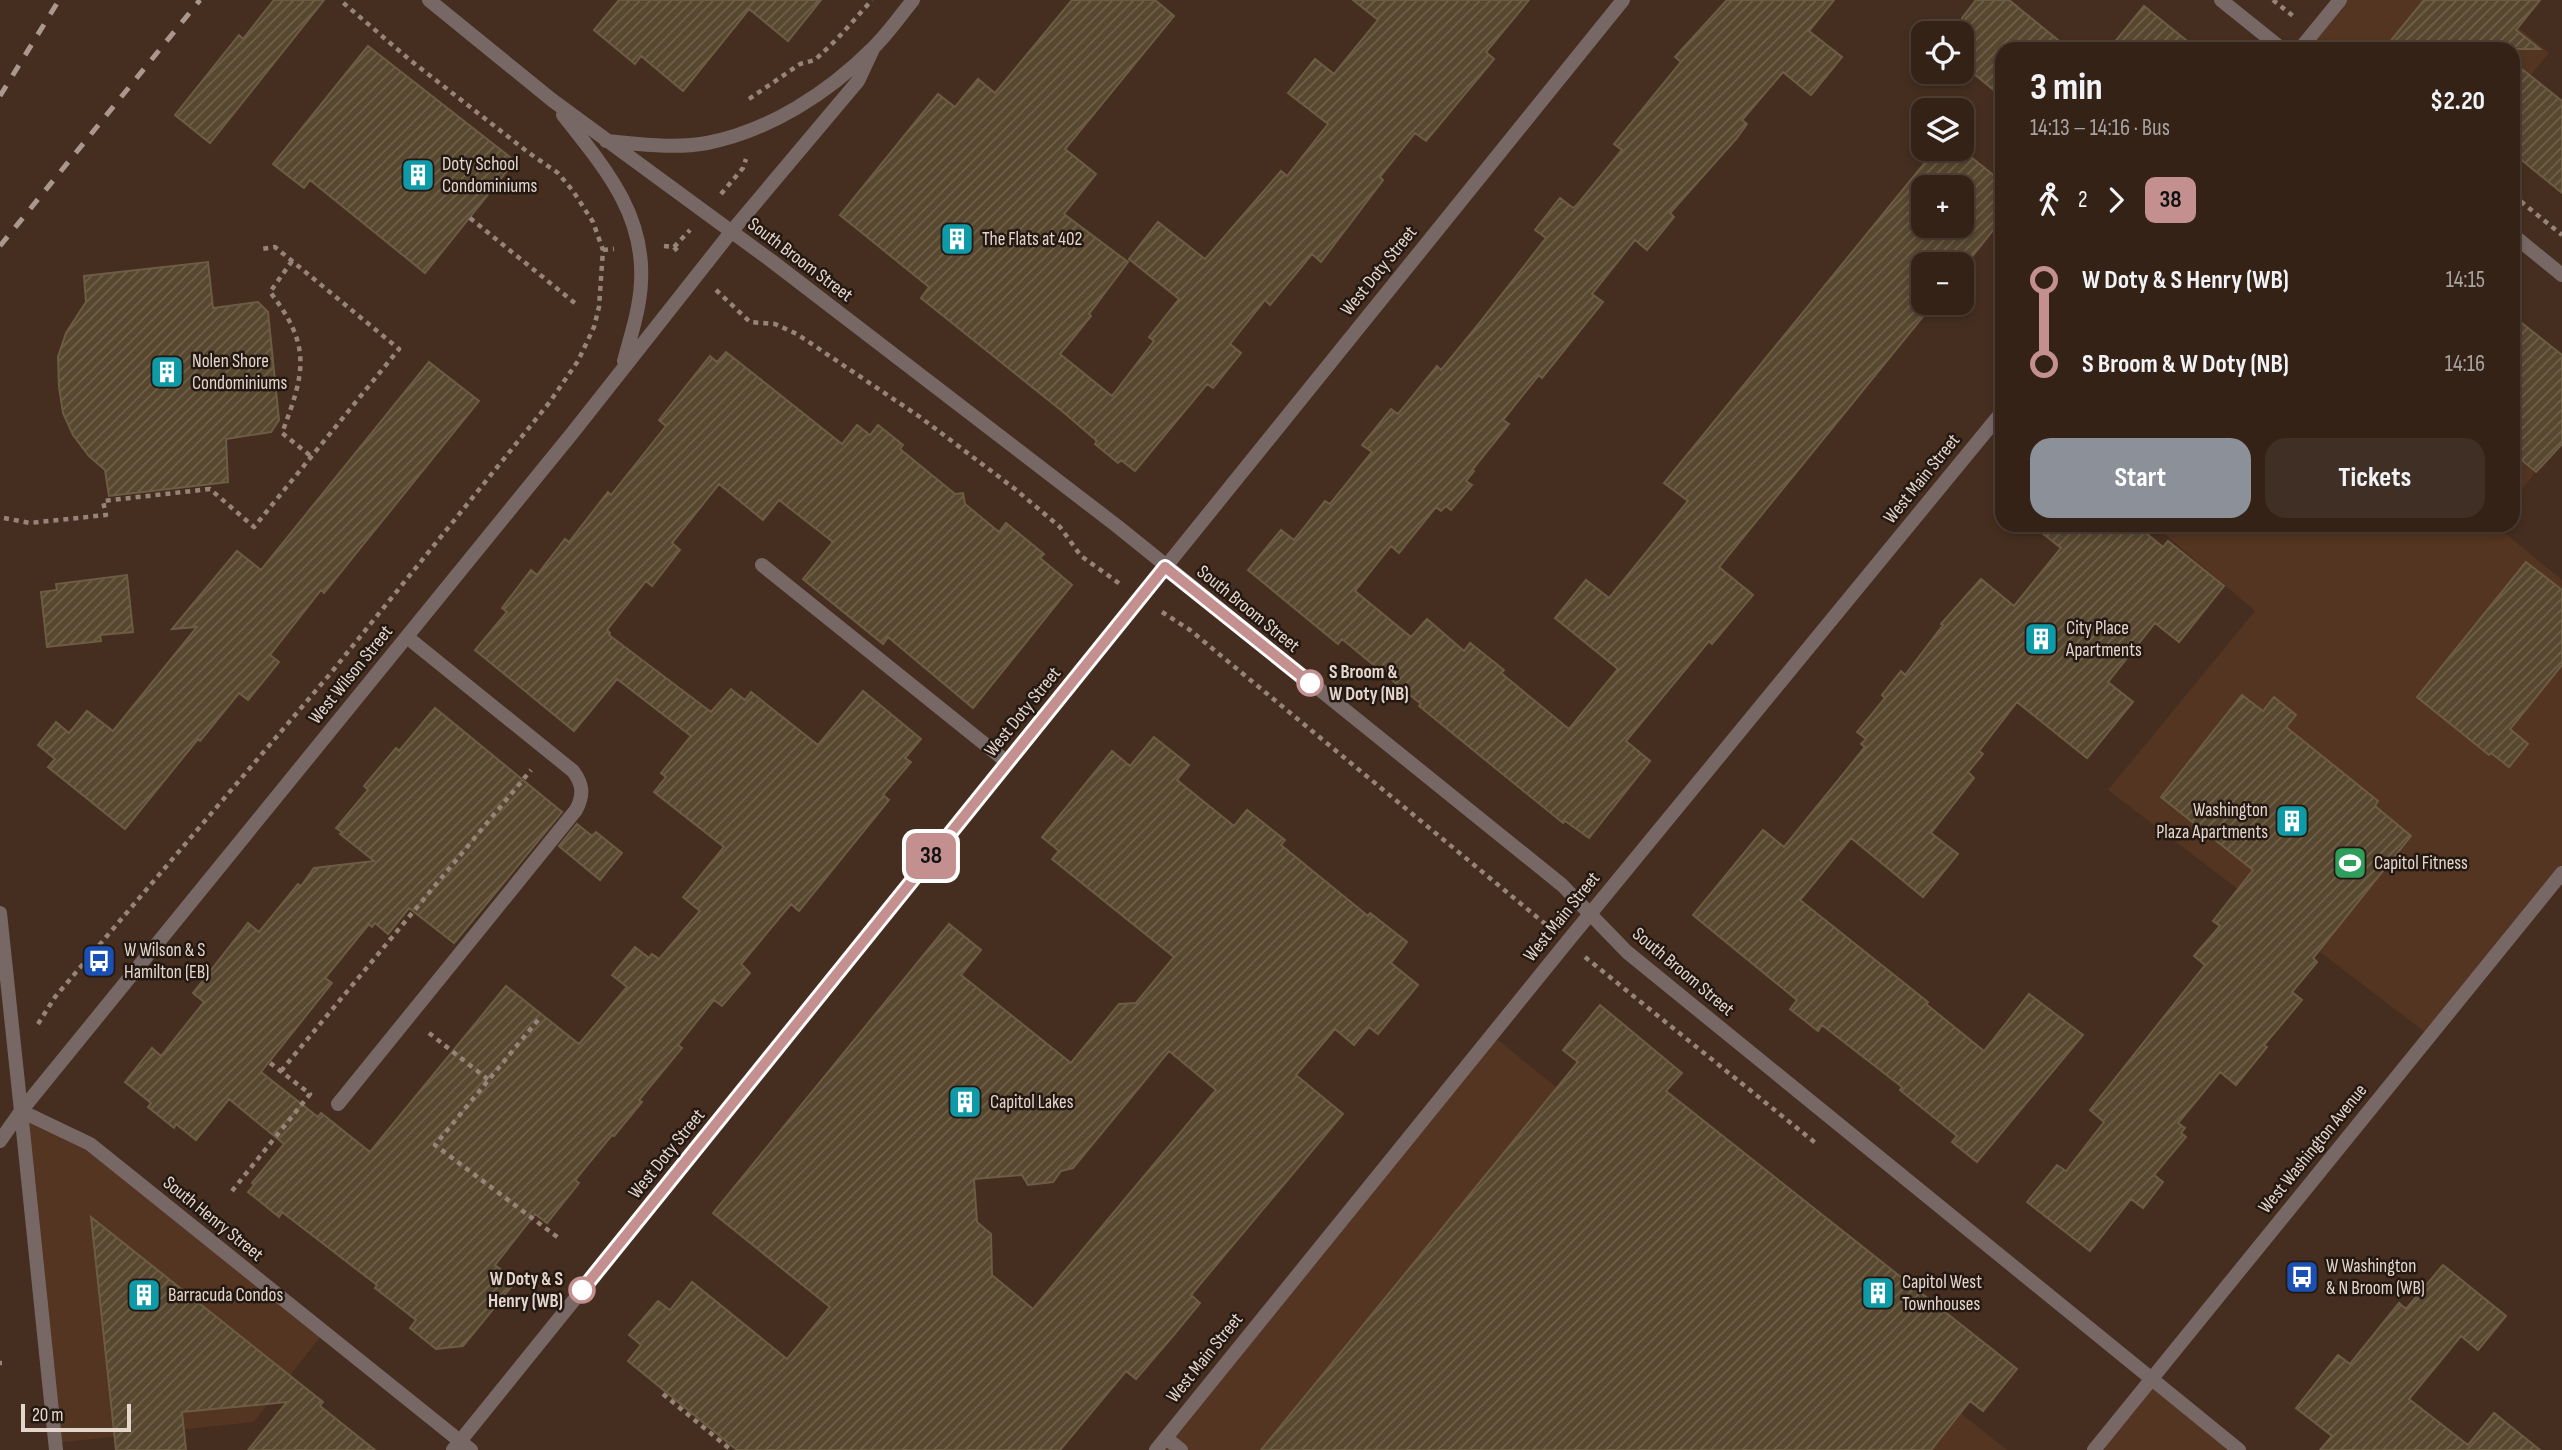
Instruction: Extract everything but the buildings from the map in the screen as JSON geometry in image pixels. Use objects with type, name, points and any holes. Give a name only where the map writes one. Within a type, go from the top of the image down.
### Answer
[{"type":"street","name":"South Broom Street","points":[[429,0],[552,100],[731,232],[1116,526],[1562,885],[1637,961],[2239,1450]]},
{"type":"street","points":[[605,140],[680,145],[708,143],[781,118],[840,77],[873,48],[913,0]]},
{"type":"street","name":"West Doty Street","points":[[461,1447],[1007,762],[1623,0]]},
{"type":"street","points":[[2221,0],[2273,42]]},
{"type":"street","points":[[2306,42],[2340,0]]},
{"type":"street","name":"West Wilson Street","points":[[0,1141],[21,1111],[574,431],[731,232],[858,81],[873,48]]},
{"type":"street","points":[[552,100],[608,173],[624,199],[637,235],[641,262],[640,290],[623,366]]},
{"type":"street","points":[[2520,241],[2562,275]]},
{"type":"street","name":"West Main Street","points":[[1156,1450],[1589,915],[1995,421]]},
{"type":"street","points":[[762,565],[1007,762]]},
{"type":"street","points":[[338,1104],[582,800],[583,790],[579,780],[407,636]]},
{"type":"street","name":"West Washington Avenue","points":[[2094,1450],[2562,873]]},
{"type":"street","points":[[0,913],[4,985],[21,1111],[56,1450]]},
{"type":"street","name":"South Henry Street","points":[[21,1111],[90,1144],[461,1447]]},
{"type":"street","points":[[1166,1438],[1181,1450]]},
{"type":"path","points":[[55,997],[330,674],[549,403],[578,361],[594,327],[603,282],[603,250],[593,222],[573,191],[558,173],[410,60],[340,0]]},
{"type":"path","points":[[747,101],[800,64],[815,60],[872,0]]},
{"type":"path","points":[[2520,201],[2562,235]]},
{"type":"path","points":[[470,218],[576,304]]},
{"type":"path","points":[[674,247],[689,230]]},
{"type":"path","points":[[661,245],[674,247],[684,260]]},
{"type":"path","points":[[4,518],[30,523],[106,515],[103,501],[210,489],[254,527],[399,349],[275,247],[261,249]]},
{"type":"path","points":[[292,261],[270,292],[288,314],[301,346],[302,370],[282,433],[312,457]]},
{"type":"path","points":[[722,297],[750,321],[775,324],[797,334],[920,417],[1060,527],[1081,556],[1109,577]]},
{"type":"path","points":[[1190,630],[1567,942]]},
{"type":"path","points":[[281,1071],[547,751]]},
{"type":"path","points":[[409,1018],[490,1081]]},
{"type":"path","points":[[538,1020],[435,1145],[560,1239]]},
{"type":"path","points":[[232,1191],[310,1094],[269,1062]]},
{"type":"path","points":[[663,1394],[731,1450]]},
{"type":"shaded area","points":[[2340,0],[2485,0],[2549,53],[2520,88],[2520,42],[2306,42]]},
{"type":"shaded area","points":[[2520,461],[2535,473],[2520,492]]},
{"type":"shaded area","points":[[2162,532],[2504,532],[2562,580],[2562,873],[2430,1036],[2108,790],[2255,611]]},
{"type":"shaded area","points":[[1492,1035],[1716,1217],[2007,1450],[1156,1450]]},
{"type":"shaded area","points":[[21,1111],[90,1144],[324,1332],[254,1422],[55,1443]]},
{"type":"shaded area","points":[[2152,1378],[2239,1450],[2094,1450]]},
{"type":"railway","points":[[0,96],[59,0]]},
{"type":"railway","points":[[0,246],[200,0]]},
{"type":"bus line","name":"38","points":[[582,1290],[1165,567],[1310,683]]},
{"type":"place","name":"Doty School Condominiums","points":[[418,175]]},
{"type":"place","name":"The Flats at 402","points":[[957,239]]},
{"type":"place","name":"Nolen Shore Condominiums","points":[[167,372]]},
{"type":"place","name":"City Place Apartments","points":[[2041,639]]},
{"type":"place","name":"S Broom & W Doty (NB)","points":[[1310,683]]},
{"type":"place","name":"Washington Plaza Apartments","points":[[2292,821]]},
{"type":"place","name":"Capitol Fitness","points":[[2350,863]]},
{"type":"place","name":"W Wilson & S Hamilton (EB)","points":[[99,961]]},
{"type":"place","name":"Capitol Lakes","points":[[965,1102]]},
{"type":"place","name":"W Washington & N Broom (WB)","points":[[2302,1277]]},
{"type":"place","name":"W Doty & S Henry (WB)","points":[[582,1290]]},
{"type":"place","name":"Capitol West Townhouses","points":[[1878,1293]]},
{"type":"place","name":"Barracuda Condos","points":[[144,1295]]}]
